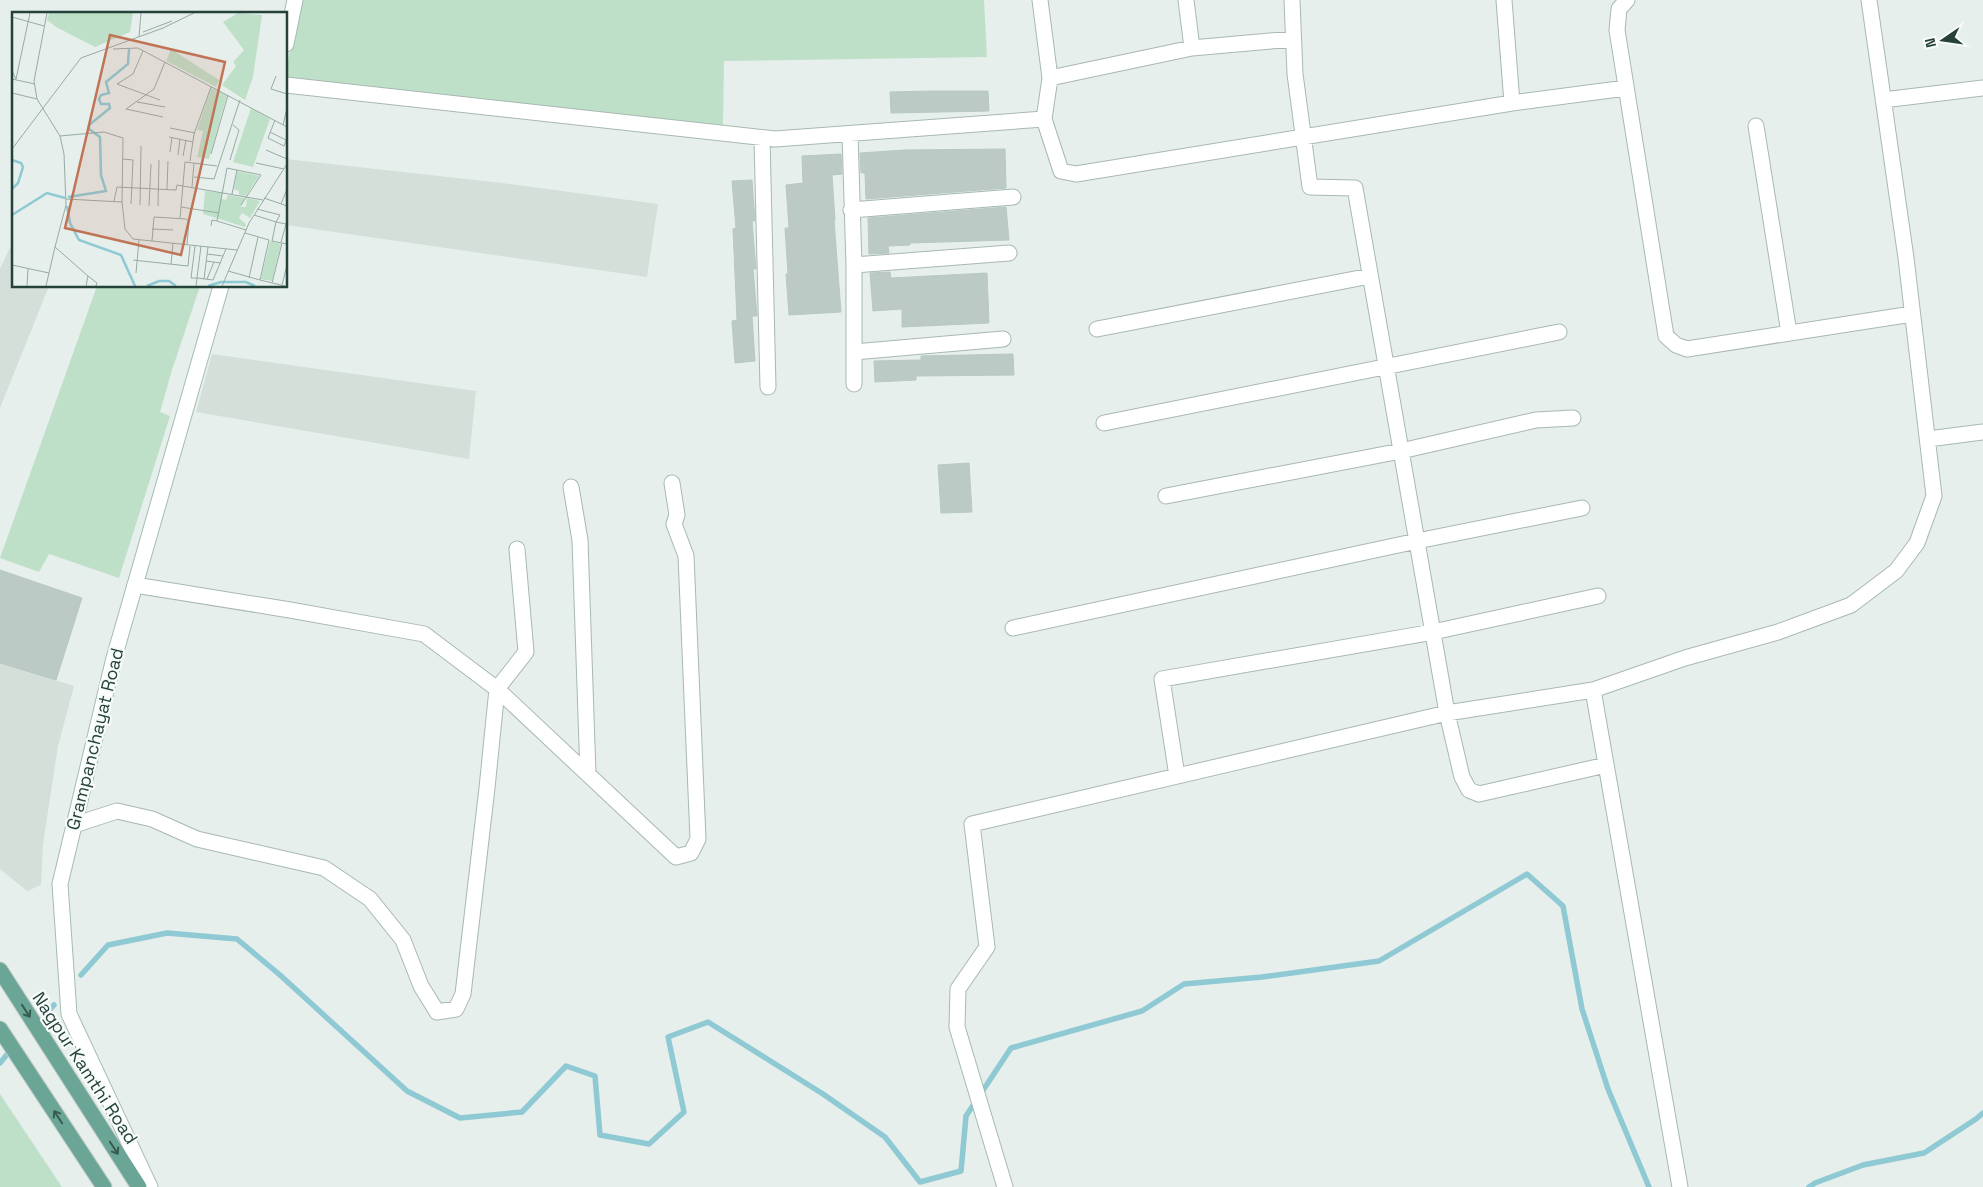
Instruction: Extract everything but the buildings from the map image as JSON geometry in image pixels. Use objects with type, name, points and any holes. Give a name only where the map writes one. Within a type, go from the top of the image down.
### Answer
[{"type":"main road","name":"Nagpur Kamthi Road","points":[[0,970],[139,1187]]},
{"type":"main road","points":[[0,1029],[104,1187]]},
{"type":"street","points":[[288,34],[295,0]]},
{"type":"street","points":[[1040,0],[1050,78],[1044,118],[1061,171],[1076,174],[1512,104],[1626,88]]},
{"type":"street","points":[[1186,0],[1192,48]]},
{"type":"street","points":[[1292,0],[1295,74],[1310,188],[1354,188],[1433,632],[1462,776],[1469,790],[1479,794],[1606,766]]},
{"type":"street","points":[[1504,0],[1512,104]]},
{"type":"street","points":[[1627,0],[1619,9],[1617,30],[1666,336],[1676,345],[1687,349],[1912,314]]},
{"type":"street","points":[[1005,1187],[957,1027],[958,989],[987,946],[972,824],[1448,713],[1593,690],[1685,658],[1778,632],[1851,605],[1896,571],[1917,543],[1934,496],[1912,314],[1869,0]]},
{"type":"street","points":[[1050,78],[1192,48],[1294,39]]},
{"type":"street","points":[[288,85],[776,139],[1044,118]]},
{"type":"street","points":[[1883,100],[1983,88]]},
{"type":"street","points":[[1756,126],[1789,333]]},
{"type":"street","points":[[850,134],[854,265],[854,384]]},
{"type":"street","points":[[762,138],[768,387]]},
{"type":"street","points":[[851,210],[1013,198]]},
{"type":"street","points":[[854,265],[1008,254]]},
{"type":"street","points":[[1097,329],[1370,276]]},
{"type":"street","name":"Grampanchayat Road","points":[[150,1187],[69,1014],[60,884],[114,658],[220,288]]},
{"type":"street","points":[[1104,423],[1386,365],[1559,332]]},
{"type":"street","points":[[854,352],[1003,339]]},
{"type":"street","points":[[1166,496],[1401,451],[1536,420],[1573,418]]},
{"type":"street","points":[[1928,439],[1983,432]]},
{"type":"street","points":[[135,585],[424,634],[497,689],[676,857],[691,853],[698,839],[686,556],[674,524],[677,515],[672,483]]},
{"type":"street","points":[[571,487],[580,540],[588,774]]},
{"type":"street","points":[[1012,628],[1417,540],[1582,508]]},
{"type":"street","points":[[74,825],[117,811],[152,819],[197,838],[324,868],[370,899],[403,940],[421,986],[437,1012],[456,1009],[463,994],[497,689],[526,652],[517,549]]},
{"type":"street","points":[[1177,776],[1162,679],[1433,632],[1598,596]]},
{"type":"street","points":[[1593,690],[1680,1187]]},
{"type":"shaded area","points":[[288,159],[502,183],[658,204],[647,277],[288,225]]},
{"type":"shaded area","points":[[12,243],[12,288],[48,288],[0,408],[0,269]]},
{"type":"shaded area","points":[[212,354],[476,391],[469,459],[196,412]]},
{"type":"shaded area","points":[[0,663],[74,686],[58,746],[43,844],[41,885],[27,891],[0,869]]},
{"type":"green space","points":[[302,0],[984,0],[987,57],[724,61],[723,125],[626,117],[288,81],[288,60]]},
{"type":"green space","points":[[96,288],[199,288],[160,412],[170,416],[119,578],[49,554],[39,572],[0,558]]},
{"type":"green space","points":[[0,1094],[62,1187],[0,1187]]},
{"type":"waterway","points":[[81,975],[108,945],[167,933],[237,939],[280,975],[407,1091],[460,1118],[522,1112],[566,1066],[595,1076],[600,1135],[649,1144],[684,1112],[668,1037],[708,1022],[823,1094],[885,1137],[920,1182],[961,1171],[966,1116],[1011,1048],[1142,1011],[1184,984],[1262,977],[1379,961],[1527,874],[1563,906],[1582,1009],[1608,1089],[1649,1187]]},
{"type":"waterway","points":[[47,1013],[54,1005]]},
{"type":"waterway","points":[[0,1063],[9,1052]]},
{"type":"waterway","points":[[1809,1187],[1863,1165],[1924,1153],[1983,1113]]}]
